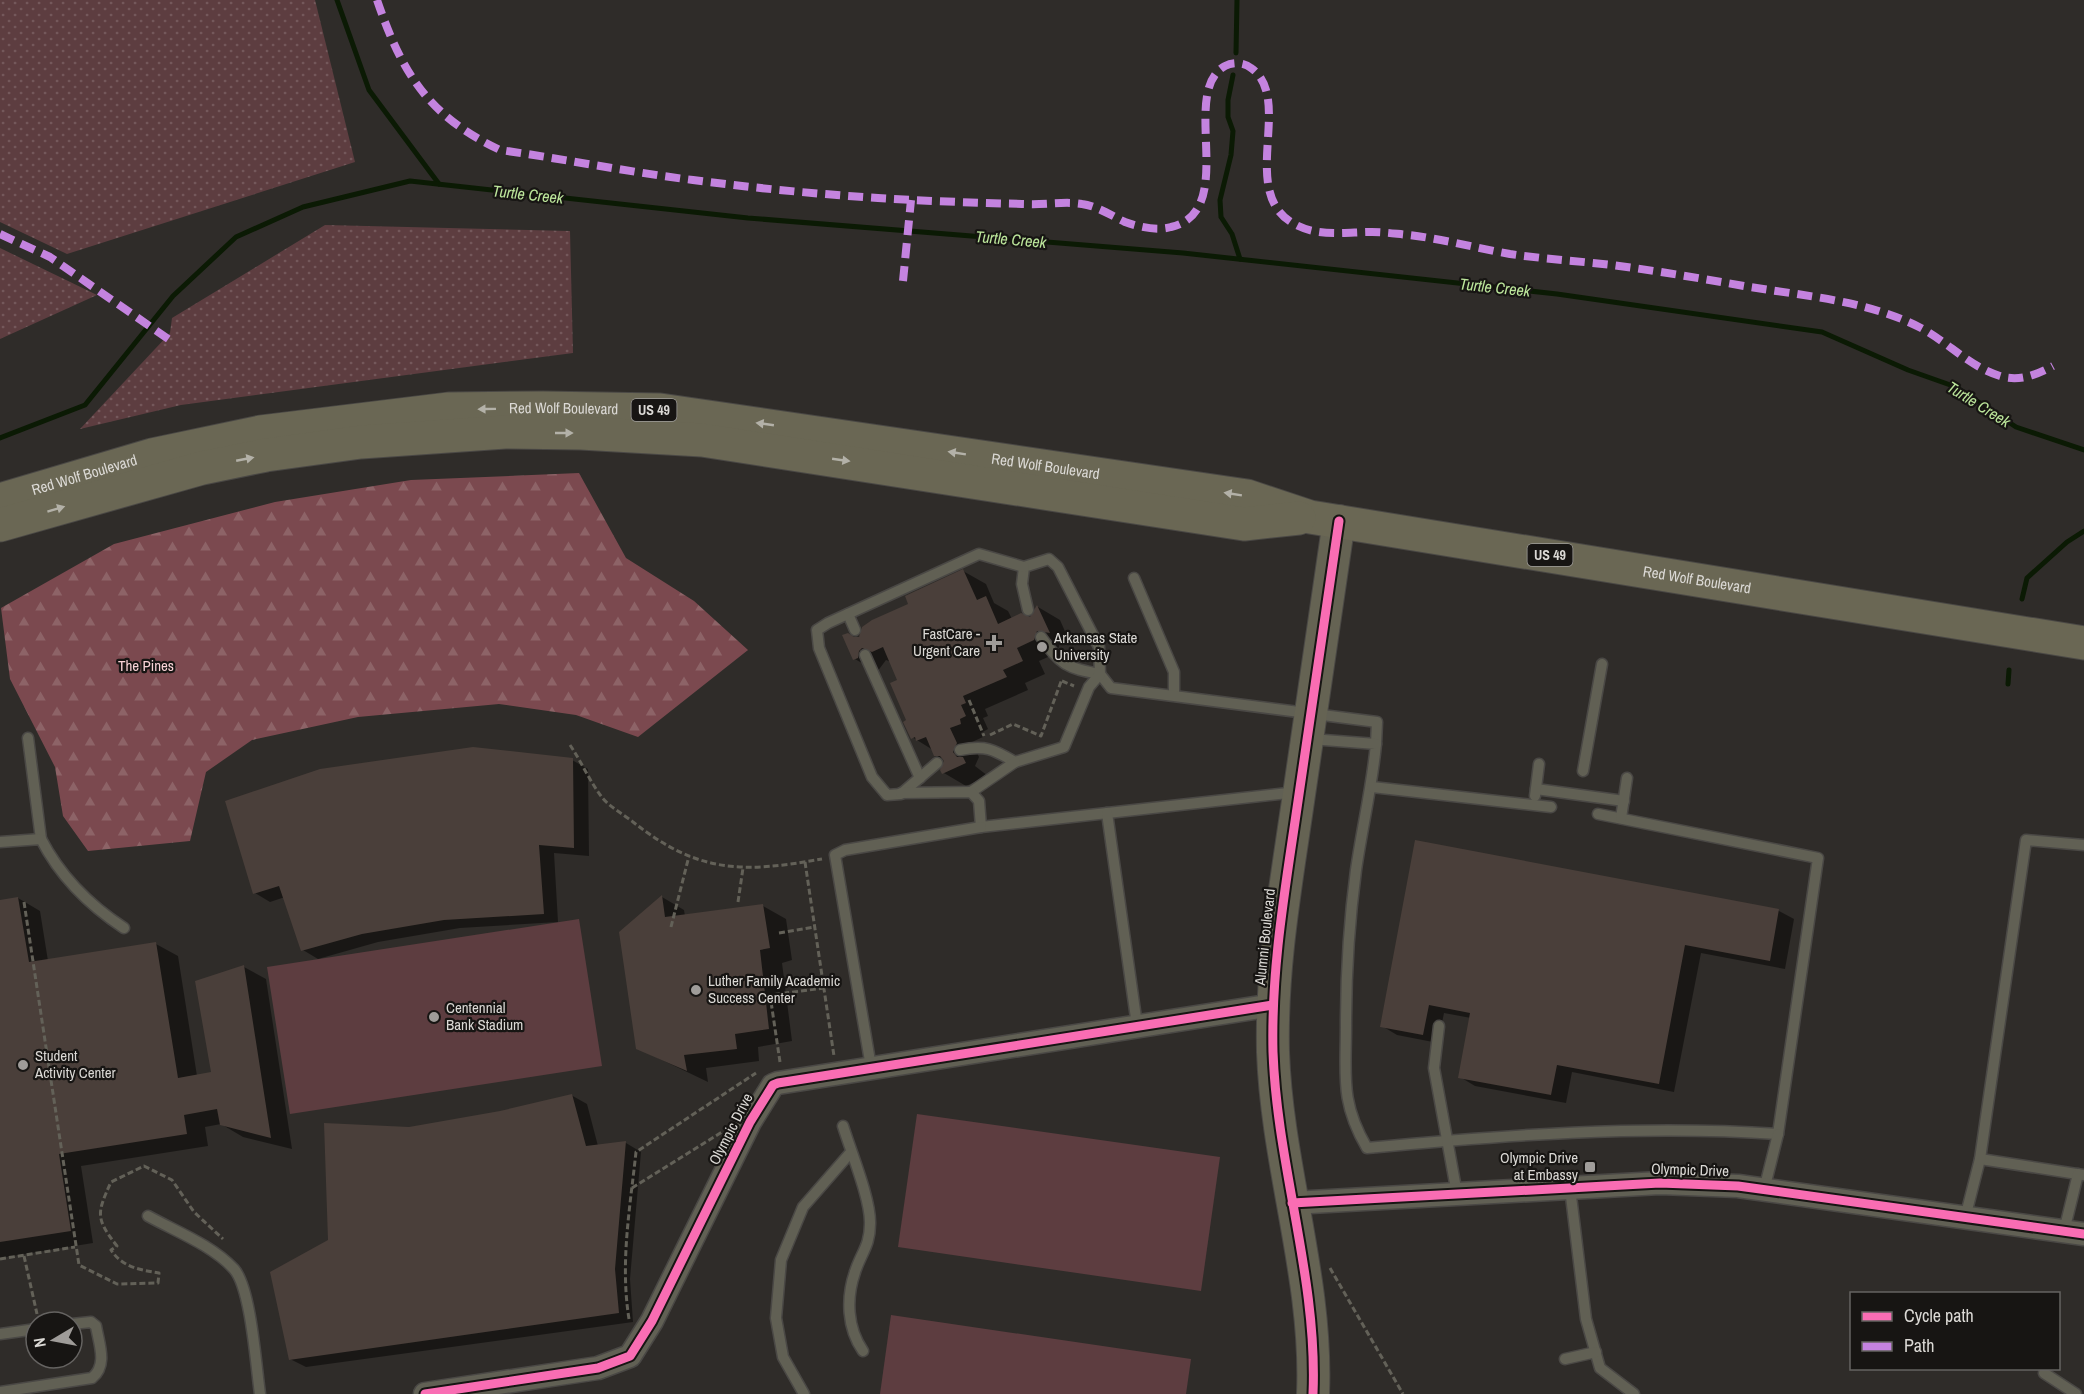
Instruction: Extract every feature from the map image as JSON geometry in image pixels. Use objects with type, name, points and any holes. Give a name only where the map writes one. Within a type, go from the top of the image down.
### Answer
[{"type":"highway","name":"Red Wolf Boulevard","points":[[0,500],[152,455],[261,432],[449,410],[555,408],[660,410],[1247,496],[1324,519],[2084,643]]},
{"type":"highway","name":"Red Wolf Boulevard","points":[[0,525],[141,484],[266,455],[372,441],[505,432],[582,433],[702,440],[1244,524],[1324,519]]},
{"type":"street","name":"Alumni Boulevard","points":[[1313,1394],[1314,1361],[1311,1314],[1277,1103],[1273,1005],[1280,911],[1309,726],[1324,519]]},
{"type":"street","name":"Olympic Drive","points":[[425,1394],[598,1368],[630,1356],[652,1321],[750,1122],[773,1085],[871,1067],[1273,1005]]},
{"type":"street","name":"Olympic Drive","points":[[1292,1203],[1660,1183],[1764,1190],[2074,1233]]},
{"type":"lane","points":[[1100,674],[1089,687],[1064,747],[1015,762],[971,792],[887,795],[872,777],[819,648],[817,630],[979,554],[1024,567],[1049,559],[1058,567],[1099,647],[1100,674],[1111,688],[1174,695],[1376,744]]},
{"type":"lane","points":[[1024,567],[1022,584],[1028,609]]},
{"type":"lane","points":[[1134,578],[1174,672],[1174,695]]},
{"type":"lane","points":[[848,614],[855,630]]},
{"type":"lane","points":[[1041,637],[1054,656],[1067,666],[1100,674]]},
{"type":"lane","points":[[865,655],[920,778]]},
{"type":"lane","points":[[1583,771],[1602,664]]},
{"type":"lane","points":[[1309,726],[1377,722],[1372,787],[1356,870],[1346,974],[1346,1095],[1353,1124],[1367,1148],[1447,1140],[1582,1132],[1723,1131],[1778,1134]]},
{"type":"lane","points":[[28,738],[41,839],[55,866],[100,913],[124,928]]},
{"type":"lane","points":[[960,750],[981,746],[999,752],[1015,762]]},
{"type":"lane","points":[[901,793],[937,763]]},
{"type":"lane","points":[[1534,805],[1539,764]]},
{"type":"lane","points":[[1621,818],[1627,778]]},
{"type":"lane","points":[[1372,787],[1551,807]]},
{"type":"lane","points":[[1536,789],[1624,801]]},
{"type":"lane","points":[[871,1067],[836,856],[844,850],[981,827],[1299,791]]},
{"type":"lane","points":[[971,792],[979,801],[981,827]]},
{"type":"lane","points":[[1107,813],[1137,1025]]},
{"type":"lane","points":[[1598,814],[1818,858],[1778,1134],[1764,1190]]},
{"type":"lane","points":[[0,842],[41,839]]},
{"type":"lane","points":[[1965,1218],[1980,1159],[2026,840],[2084,845]]},
{"type":"lane","points":[[1438,1026],[1434,1068],[1457,1194]]},
{"type":"lane","points":[[843,1126],[870,1221],[869,1244],[855,1270],[849,1299],[852,1329],[863,1351]]},
{"type":"lane","points":[[804,1394],[783,1357],[776,1318],[782,1260],[803,1207],[851,1152]]},
{"type":"lane","points":[[1980,1159],[2081,1174],[2074,1233]]},
{"type":"lane","points":[[1570,1188],[1586,1319],[1600,1368],[1634,1394]]},
{"type":"lane","points":[[148,1216],[219,1256],[235,1270],[245,1290],[260,1394]]},
{"type":"lane","points":[[0,1392],[92,1378],[99,1372],[102,1360],[96,1326],[92,1322],[84,1322]]},
{"type":"lane","points":[[0,1334],[24,1331]]},
{"type":"lane","points":[[1566,1359],[1596,1352]]},
{"type":"lane","points":[[2044,1373],[2076,1394]]},
{"type":"path","points":[[975,741],[1013,724],[1041,736],[1067,666]]},
{"type":"path","points":[[969,700],[984,737]]},
{"type":"path","points":[[570,745],[602,798],[657,842],[689,856],[730,868],[773,867],[836,856]]},
{"type":"path","points":[[670,927],[689,856]]},
{"type":"path","points":[[805,862],[835,1060]]},
{"type":"path","points":[[738,902],[743,868]]},
{"type":"path","points":[[24,902],[79,1265],[117,1284],[158,1283],[159,1273],[134,1269],[115,1256],[111,1250],[117,1246],[101,1226],[98,1213],[111,1182],[144,1166],[172,1180],[194,1212],[228,1244]]},
{"type":"path","points":[[779,933],[815,927]]},
{"type":"path","points":[[780,1068],[770,995],[824,988]]},
{"type":"path","points":[[629,1321],[624,1289],[624,1265],[636,1152],[758,1072]]},
{"type":"path","points":[[632,1188],[723,1132]]},
{"type":"path","points":[[0,1259],[75,1247]]},
{"type":"path","points":[[24,1256],[35,1310]]},
{"type":"path","points":[[1327,1263],[1403,1394]]},
{"type":"shaded area","points":[[0,0],[315,0],[355,162],[67,254],[0,222]]},
{"type":"shaded area","points":[[325,225],[570,231],[573,353],[181,405],[80,429],[170,333],[172,318]]},
{"type":"shaded area","points":[[0,248],[97,295],[0,339]]},
{"type":"shaded area","name":"Centennial Bank Stadium","points":[[579,919],[602,1066],[290,1114],[267,967]]},
{"type":"shaded area","points":[[917,1114],[1220,1157],[1201,1291],[898,1247]]},
{"type":"shaded area","points":[[891,1315],[1191,1359],[1186,1394],[880,1394]]},
{"type":"green space","name":"The Pines","points":[[579,473],[626,558],[694,601],[748,650],[638,737],[576,715],[499,704],[358,717],[252,740],[206,772],[190,841],[88,851],[63,816],[55,767],[10,679],[1,608],[114,544],[275,502],[411,480]]},
{"type":"building","points":[[963,569],[977,600],[986,596],[998,624],[1021,613],[1030,617],[1037,605],[1050,633],[1037,631],[1034,640],[1017,648],[1023,661],[1003,670],[1007,677],[963,696],[966,703],[961,705],[966,716],[960,719],[961,724],[950,728],[957,743],[953,752],[957,757],[963,757],[966,763],[942,774],[940,770],[944,761],[940,756],[934,756],[926,737],[916,741],[915,737],[911,739],[903,722],[906,720],[890,683],[897,680],[883,647],[872,652],[862,648],[858,658],[853,660],[842,635],[848,633],[859,637],[862,627],[872,620],[908,604],[905,596]]},
{"type":"building","points":[[473,747],[573,758],[574,848],[539,845],[544,914],[444,920],[362,934],[301,951],[279,886],[253,894],[225,801],[320,769]]},
{"type":"building","points":[[1415,840],[1779,909],[1770,961],[1685,945],[1659,1084],[1557,1065],[1551,1095],[1458,1078],[1470,1013],[1429,1005],[1423,1035],[1380,1027]]},
{"type":"building","name":"Luther Family Academic Success Center","points":[[662,895],[665,917],[763,904],[770,948],[760,950],[769,1029],[735,1034],[737,1049],[684,1055],[687,1071],[636,1049],[619,932]]},
{"type":"building","points":[[18,897],[29,962],[156,942],[178,1078],[211,1072],[195,981],[244,965],[271,1138],[220,1125],[217,1109],[184,1115],[187,1134],[59,1154],[71,1231],[0,1242],[0,900]]},
{"type":"building","points":[[572,1094],[586,1146],[626,1141],[615,1269],[619,1313],[289,1360],[270,1272],[328,1240],[324,1123],[409,1127],[500,1111]]},
{"type":"waterway","points":[[337,0],[369,90],[439,184]]},
{"type":"waterway","points":[[1236,53],[1237,0]]},
{"type":"waterway","points":[[1233,75],[1228,100],[1228,117],[1233,131],[1231,155],[1220,200],[1221,217],[1232,234],[1240,259]]},
{"type":"waterway","name":"Turtle Creek","points":[[0,438],[85,405],[173,296],[236,237],[303,207],[410,181],[748,218],[1183,253],[1557,294],[1822,332],[1908,370],[1956,387],[2016,427],[2084,450]]},
{"type":"waterway","points":[[2022,599],[2027,578],[2067,542],[2084,531]]},
{"type":"waterway","points":[[2008,684],[2009,670]]},
{"type":"marked path","points":[[377,0],[397,49],[421,90],[454,122],[475,137],[500,150],[669,177],[808,193],[952,202],[1075,203],[1088,205],[1130,224],[1154,228],[1171,227],[1191,217],[1202,199],[1206,176],[1206,100],[1212,80],[1225,66],[1235,63],[1242,64],[1251,68],[1263,82],[1268,100],[1269,188],[1276,207],[1291,222],[1301,227],[1320,232],[1377,232],[1422,237],[1510,254],[1629,267],[1837,301],[1880,311],[1921,328],[1969,361],[2000,376],[2027,377],[2053,366]]},
{"type":"marked path","points":[[903,281],[911,200]]},
{"type":"marked path","points":[[0,234],[50,257],[174,343]]},
{"type":"cycle path","points":[[1313,1394],[1313,1351],[1309,1308],[1276,1095],[1273,1021],[1284,899],[1339,521]]},
{"type":"cycle path","points":[[425,1394],[598,1368],[630,1356],[652,1321],[750,1122],[773,1085],[1273,1005]]},
{"type":"cycle path","points":[[1292,1203],[1660,1183],[1738,1186],[2084,1234]]},
{"type":"place","name":"FastCare - Urgent Care","points":[[994,643]]},
{"type":"place","name":"Arkansas State University","points":[[1042,647]]},
{"type":"place","name":"Luther Family Academic Success Center","points":[[696,990]]},
{"type":"place","name":"Centennial Bank Stadium","points":[[434,1017]]},
{"type":"place","name":"Student Activity Center","points":[[23,1065]]},
{"type":"place","name":"Olympic Drive at Embassy","points":[[1590,1167]]}]
